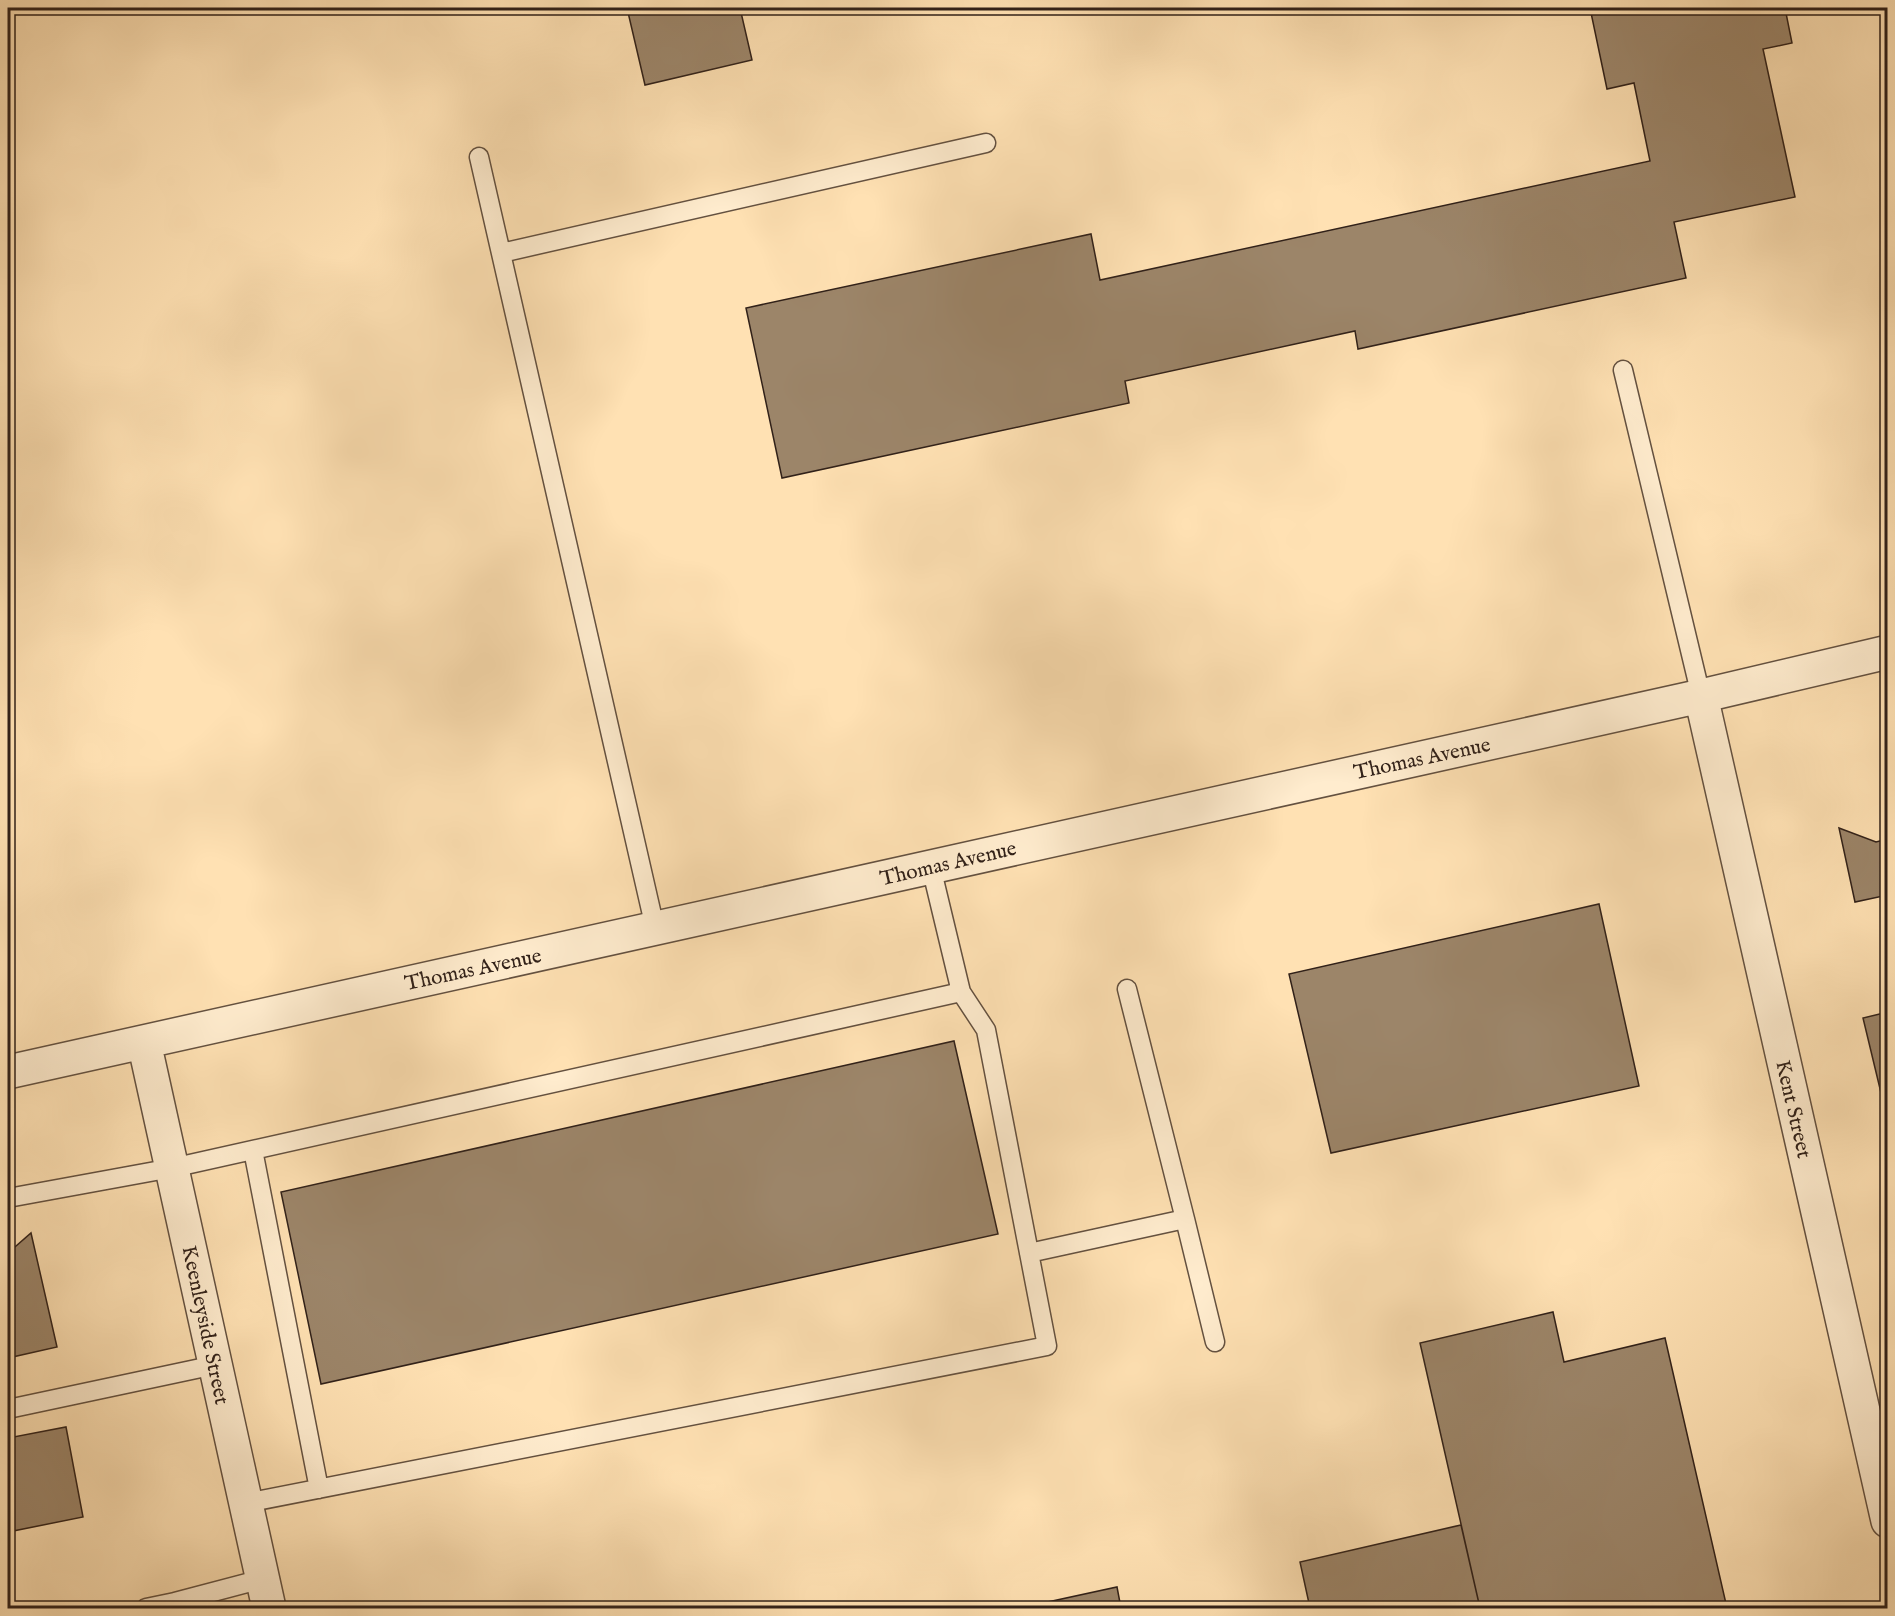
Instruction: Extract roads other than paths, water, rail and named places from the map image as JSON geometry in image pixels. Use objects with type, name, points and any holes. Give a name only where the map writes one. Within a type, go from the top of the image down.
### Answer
[{"type":"street","name":"Thomas Avenue","points":[[8,1072],[1701,696],[1887,652]]},
{"type":"street","name":"Kent Street","points":[[1701,696],[1887,1521]]},
{"type":"street","name":"Keenleyside Street","points":[[144,1042],[266,1594]]},
{"type":"lane","points":[[501,253],[986,143]]},
{"type":"lane","points":[[479,157],[656,928]]},
{"type":"lane","points":[[1623,370],[1701,696]]},
{"type":"lane","points":[[246,1503],[1047,1346],[986,1030],[961,992],[931,867]]},
{"type":"lane","points":[[1127,989],[1215,1342]]},
{"type":"lane","points":[[8,1198],[172,1168],[961,992]]},
{"type":"lane","points":[[253,1150],[319,1489]]},
{"type":"lane","points":[[1029,1253],[1185,1219]]},
{"type":"lane","points":[[8,1409],[215,1365]]},
{"type":"lane","points":[[146,1608],[266,1594]]}]
